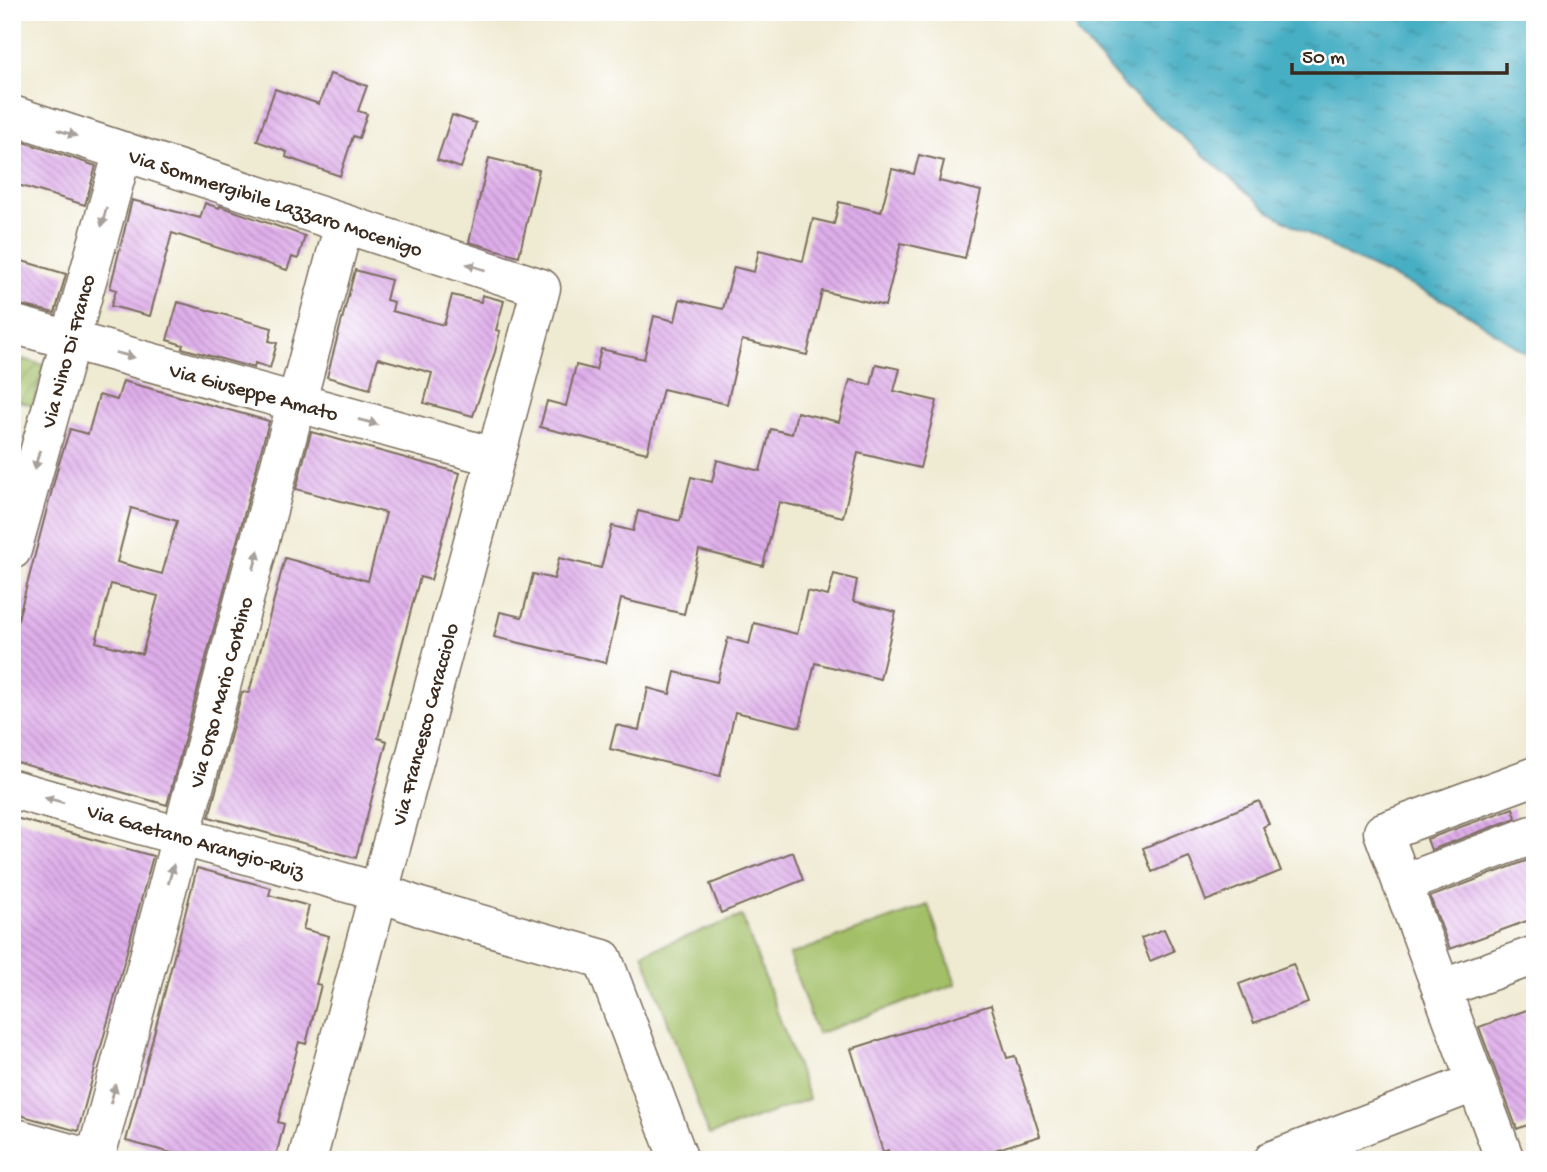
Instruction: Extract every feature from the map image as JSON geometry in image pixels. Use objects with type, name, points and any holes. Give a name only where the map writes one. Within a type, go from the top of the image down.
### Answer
[{"type":"street","name":"Via Sommergibile Lazzaro Mocenigo","points":[[12,116],[541,288]]},
{"type":"street","name":"Via Nino Di Franco","points":[[12,550],[123,151]]},
{"type":"street","name":"Via Orso Mario Corbino","points":[[95,1160],[344,224]]},
{"type":"street","name":"Via Francesco Caracciolo","points":[[307,1160],[541,288]]},
{"type":"street","name":"Via Giuseppe Amato","points":[[12,324],[495,457]]},
{"type":"street","points":[[1505,1160],[1383,832],[1534,778]]},
{"type":"street","name":"Via Gaetano Arangio-Ruiz","points":[[12,789],[379,892],[420,907],[603,959],[679,1160]]},
{"type":"street","points":[[1402,884],[1535,834]]},
{"type":"street","points":[[1441,989],[1535,955]]},
{"type":"street","points":[[1273,1160],[1476,1082]]},
{"type":"street","points":[[12,1137],[95,1160]]},
{"type":"green space","points":[[12,356],[44,365],[33,405],[12,399]]},
{"type":"green space","points":[[928,905],[956,984],[817,1034],[789,955]]},
{"type":"green space","points":[[742,916],[809,1099],[709,1135],[643,953]]},
{"type":"water","points":[[1073,12],[1535,12],[1535,359],[1453,305],[1348,256],[1270,212],[1128,90],[1078,34]]},
{"type":"building","points":[[330,74],[367,86],[358,111],[367,114],[359,138],[353,136],[340,176],[286,157],[287,152],[257,141],[275,89],[319,104]]},
{"type":"building","points":[[452,115],[476,123],[461,168],[437,160]]},
{"type":"building","points":[[12,138],[96,166],[85,205],[18,185],[19,179],[12,177]]},
{"type":"building","points":[[919,155],[944,161],[939,181],[981,191],[965,258],[901,243],[885,306],[822,291],[807,355],[742,340],[727,404],[663,389],[647,453],[540,427],[547,401],[566,406],[576,365],[596,370],[601,349],[644,359],[654,316],[675,321],[680,299],[723,309],[734,267],[754,272],[759,250],[803,261],[813,219],[834,224],[839,202],[881,212],[892,169],[914,174]]},
{"type":"building","points":[[489,158],[539,170],[519,256],[469,242]]},
{"type":"building","points":[[132,200],[200,218],[205,203],[219,208],[220,206],[305,236],[298,259],[292,257],[287,270],[172,233],[150,316],[111,306],[116,290],[110,288]]},
{"type":"building","points":[[12,258],[66,274],[55,313],[12,303]]},
{"type":"building","points":[[355,270],[391,280],[386,300],[394,302],[392,311],[444,325],[452,295],[481,302],[482,295],[504,301],[496,330],[500,331],[495,352],[473,416],[424,403],[432,373],[378,358],[370,389],[327,377]]},
{"type":"building","points":[[178,302],[272,328],[269,341],[277,343],[270,368],[255,363],[254,368],[182,348],[183,345],[167,340]]},
{"type":"building","points":[[876,364],[900,369],[894,391],[937,401],[920,468],[858,453],[843,517],[779,502],[763,566],[699,550],[684,614],[621,599],[606,663],[494,637],[500,612],[522,617],[533,574],[554,579],[559,558],[601,568],[612,526],[633,531],[638,511],[680,521],[691,477],[712,482],[717,460],[760,471],[771,429],[792,434],[797,412],[839,422],[850,380],[871,385]]},
{"type":"building","points":[[123,381],[269,421],[167,805],[12,761],[12,642],[59,463],[70,429],[88,434],[99,395],[117,400]],"holes":[[[131,508],[177,521],[162,574],[117,562]],[[111,584],[158,596],[142,654],[96,642]]]},
{"type":"building","points":[[311,432],[460,473],[431,580],[420,577],[412,606],[378,738],[387,741],[356,858],[209,817],[242,692],[249,693],[285,558],[368,581],[386,513],[296,489]]},
{"type":"building","points":[[834,574],[857,580],[853,601],[896,612],[880,679],[815,663],[800,727],[735,712],[720,776],[610,749],[616,725],[639,730],[648,688],[670,694],[675,672],[717,682],[728,638],[749,644],[754,623],[797,634],[807,591],[828,596]]},
{"type":"building","points":[[1259,801],[1269,824],[1263,827],[1281,871],[1206,901],[1189,857],[1152,872],[1143,848]]},
{"type":"building","points":[[1513,808],[1516,818],[1431,850],[1427,839]]},
{"type":"building","points":[[12,817],[153,856],[78,1131],[12,1113]]},
{"type":"building","points":[[793,852],[803,880],[721,913],[710,884]]},
{"type":"building","points":[[1531,859],[1535,871],[1535,918],[1450,949],[1430,897]]},
{"type":"building","points":[[197,868],[271,888],[269,895],[309,906],[303,929],[329,936],[316,984],[321,985],[306,1044],[299,1042],[278,1122],[284,1124],[275,1160],[198,1160],[126,1141]]},
{"type":"building","points":[[1164,929],[1174,951],[1150,961],[1141,938]]},
{"type":"building","points":[[1293,964],[1308,1003],[1254,1023],[1239,984]]},
{"type":"building","points":[[991,1005],[1007,1058],[1015,1056],[1040,1136],[962,1160],[891,1160],[888,1150],[883,1152],[851,1049]]},
{"type":"building","points":[[1535,1007],[1535,1122],[1517,1129],[1479,1027]]}]
